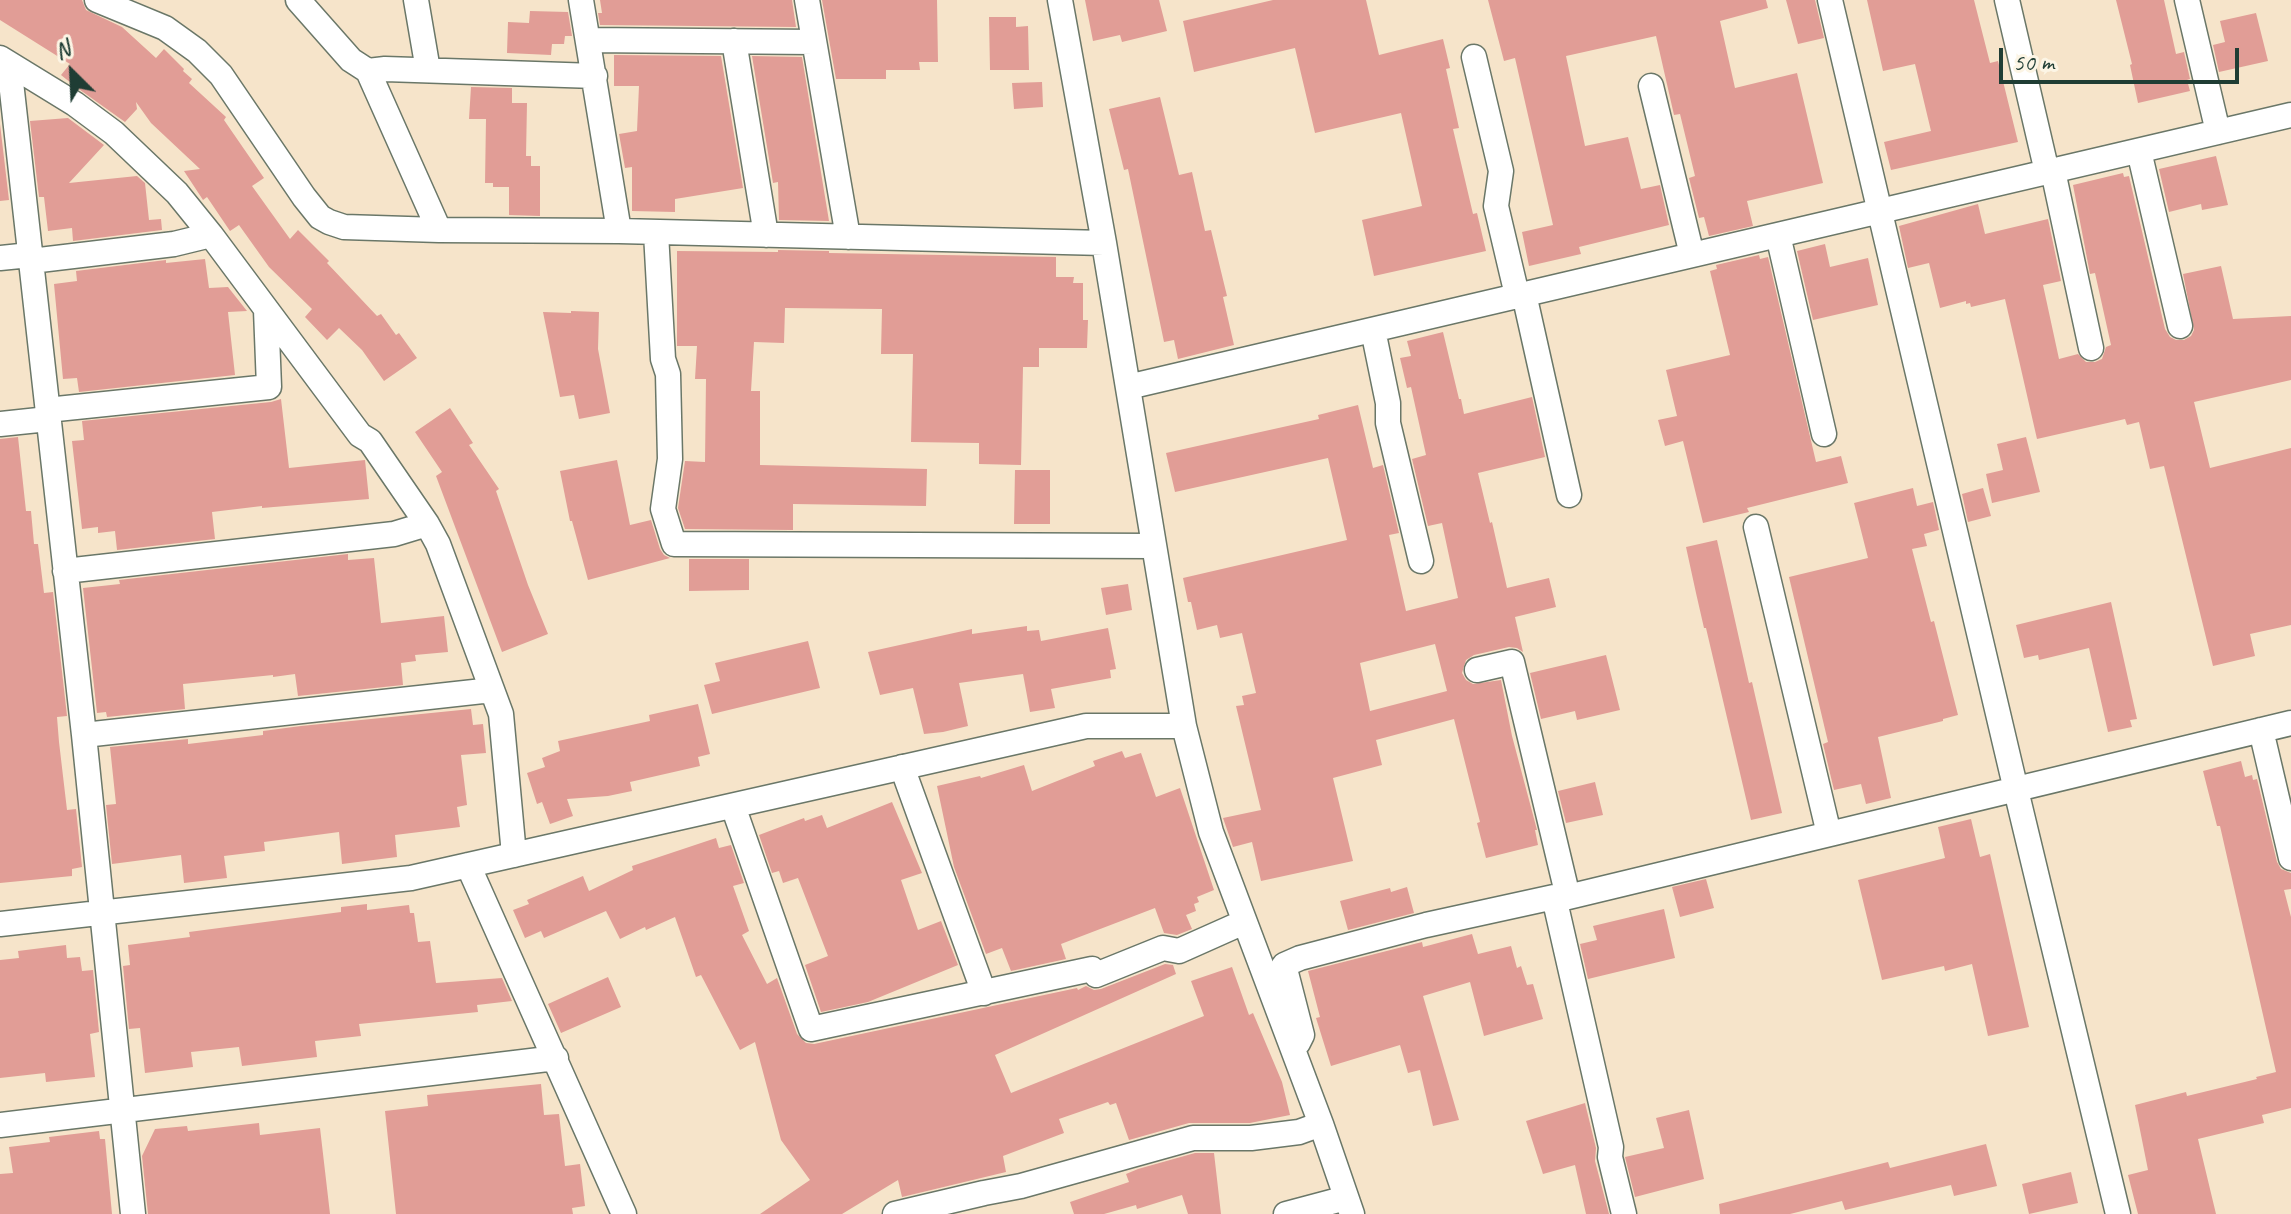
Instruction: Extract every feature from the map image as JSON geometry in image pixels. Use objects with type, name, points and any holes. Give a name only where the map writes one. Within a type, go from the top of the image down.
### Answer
[{"type":"street","points":[[97,0],[165,28],[197,51],[221,75],[320,217],[344,227],[1104,243]]},
{"type":"street","points":[[298,0],[351,60],[368,71],[439,230]]},
{"type":"street","points":[[416,0],[428,70]]},
{"type":"street","points":[[581,0],[619,231]]},
{"type":"street","points":[[807,0],[848,237]]},
{"type":"street","points":[[1060,0],[1104,243],[1184,726],[1211,832],[1349,1206],[1286,1214]]},
{"type":"street","points":[[1830,0],[2118,1214]]},
{"type":"street","points":[[2007,0],[2091,348]]},
{"type":"street","points":[[2187,0],[2218,132]]},
{"type":"street","points":[[588,40],[814,42]]},
{"type":"street","points":[[734,41],[766,235]]},
{"type":"street","points":[[1474,57],[1501,171],[1496,206],[1569,495]]},
{"type":"street","points":[[4,61],[75,104],[114,133],[177,193],[360,435],[370,441],[427,524],[438,544],[501,714],[514,855]]},
{"type":"street","points":[[4,61],[31,258],[133,1214]]},
{"type":"street","points":[[368,71],[595,76]]},
{"type":"street","points":[[1651,86],[1692,255]]},
{"type":"street","points":[[1128,387],[2291,115]]},
{"type":"street","points":[[2139,151],[2180,326]]},
{"type":"street","points":[[656,233],[663,359],[668,374],[670,459],[663,509],[674,544],[1153,546]]},
{"type":"street","points":[[0,258],[31,258],[174,244],[211,235]]},
{"type":"street","points":[[1778,235],[1824,434]]},
{"type":"street","points":[[0,424],[47,414],[269,387],[266,310]]},
{"type":"street","points":[[1373,330],[1388,403],[1388,423],[1421,561]]},
{"type":"street","points":[[65,571],[394,534],[427,524]]},
{"type":"street","points":[[1756,527],[1829,834]]},
{"type":"street","points":[[1477,670],[1512,662],[1624,1214]]},
{"type":"street","points":[[84,735],[492,690]]},
{"type":"street","points":[[1293,1053],[1302,1035],[1284,965],[1300,958],[1426,925],[1561,897],[2291,723]]},
{"type":"street","points":[[0,924],[411,878],[1086,726],[1184,726]]},
{"type":"street","points":[[2261,730],[2291,858]]},
{"type":"street","points":[[902,767],[984,993]]},
{"type":"street","points":[[733,806],[811,1029],[1092,969],[1096,975],[1163,948],[1179,951],[1244,922]]},
{"type":"street","points":[[468,865],[624,1214]]},
{"type":"street","points":[[0,1125],[556,1058]]},
{"type":"street","points":[[895,1214],[1021,1186],[1193,1138],[1251,1138],[1299,1132],[1321,1124]]},
{"type":"building","points":[[0,0],[82,0],[86,10],[122,27],[156,58],[164,49],[192,79],[189,83],[226,117],[224,120],[264,178],[252,186],[290,239],[298,230],[377,316],[381,314],[396,335],[399,333],[417,358],[384,381],[362,350],[339,328],[327,340],[305,317],[312,309],[269,267],[239,225],[230,231],[207,197],[203,200],[184,171],[200,169],[151,123],[136,102],[137,109],[125,122],[76,87],[61,75],[70,64],[0,20]]},
{"type":"building","points":[[600,0],[792,0],[796,27],[600,25]]},
{"type":"building","points":[[822,0],[937,0],[938,62],[919,62],[920,70],[886,70],[886,79],[836,79]]},
{"type":"building","points":[[1085,0],[1159,0],[1167,31],[1122,42],[1120,35],[1093,41]]},
{"type":"building","points":[[1273,0],[1366,0],[1379,55],[1443,39],[1459,128],[1453,129],[1473,214],[1477,213],[1486,251],[1374,276],[1362,220],[1422,206],[1401,113],[1315,133],[1295,48],[1194,72],[1183,21]]},
{"type":"building","points":[[1488,0],[1766,0],[1768,8],[1720,21],[1735,88],[1797,73],[1823,183],[1747,201],[1753,226],[1709,236],[1704,217],[1699,218],[1689,178],[1695,176],[1680,114],[1674,115],[1656,36],[1566,56],[1585,146],[1628,137],[1641,189],[1660,185],[1669,225],[1579,247],[1581,254],[1529,266],[1522,232],[1553,225],[1515,58],[1504,61]]},
{"type":"building","points":[[1786,0],[1815,0],[1824,38],[1798,44]]},
{"type":"building","points":[[1867,0],[1974,0],[1990,63],[1998,61],[2018,142],[1891,170],[1884,142],[1931,131],[1915,64],[1883,71]]},
{"type":"building","points":[[2116,0],[2164,0],[2176,54],[2184,52],[2190,91],[2138,103]]},
{"type":"building","points":[[530,11],[568,12],[572,36],[565,36],[564,44],[552,44],[551,55],[507,53],[508,22],[529,23]]},
{"type":"building","points":[[2256,13],[2268,61],[2219,72],[2213,45],[2225,42],[2220,21]]},
{"type":"building","points":[[989,17],[1016,17],[1016,27],[1028,26],[1029,70],[990,70]]},
{"type":"building","points":[[614,55],[721,56],[743,188],[675,199],[675,212],[632,211],[632,167],[625,168],[619,134],[637,131],[639,86],[614,86]]},
{"type":"building","points":[[752,56],[802,57],[829,221],[779,220],[778,182],[773,183]]},
{"type":"building","points":[[1042,82],[1043,107],[1014,109],[1012,83]]},
{"type":"building","points":[[471,87],[512,88],[512,103],[527,103],[526,156],[531,156],[531,166],[540,166],[540,216],[509,215],[509,187],[493,187],[493,183],[485,183],[486,119],[469,119]]},
{"type":"building","points":[[1160,97],[1179,175],[1192,172],[1205,231],[1211,230],[1227,296],[1223,297],[1234,345],[1178,359],[1174,340],[1164,342],[1128,169],[1124,170],[1109,109]]},
{"type":"building","points":[[68,118],[104,145],[69,183],[137,176],[145,183],[149,220],[161,219],[162,230],[73,241],[72,228],[48,231],[44,197],[39,197],[30,121]]},
{"type":"building","points":[[0,124],[9,200],[0,201]]},
{"type":"building","points":[[2216,156],[2228,205],[2202,210],[2201,204],[2169,212],[2159,169]]},
{"type":"building","points":[[2123,173],[2124,177],[2129,176],[2165,329],[2170,337],[2184,340],[2194,330],[2183,274],[2221,266],[2233,319],[2291,316],[2291,380],[2194,402],[2210,468],[2291,448],[2291,625],[2250,634],[2255,656],[2213,666],[2164,466],[2150,469],[2139,422],[2127,425],[2125,419],[2037,439],[2005,299],[1971,307],[1966,301],[1940,308],[1929,263],[1908,268],[1899,226],[1978,204],[1985,234],[2048,219],[2061,281],[2043,285],[2059,359],[2078,354],[2086,362],[2095,362],[2102,359],[2106,347],[2111,345],[2095,273],[2090,274],[2073,185]]},
{"type":"building","points":[[1825,244],[1830,267],[1868,258],[1878,305],[1813,320],[1797,251]]},
{"type":"building","points":[[778,250],[1056,257],[1056,277],[1074,277],[1073,283],[1083,283],[1083,320],[1088,320],[1087,348],[1039,348],[1039,367],[1023,367],[1021,465],[979,464],[979,443],[911,442],[913,354],[881,354],[882,309],[785,308],[784,343],[754,342],[751,391],[760,391],[760,465],[927,469],[926,506],[793,504],[793,530],[685,529],[678,508],[685,461],[705,462],[706,379],[695,379],[697,346],[677,346],[677,251]]},
{"type":"building","points":[[1759,255],[1760,259],[1768,257],[1816,462],[1841,456],[1848,483],[1747,508],[1749,512],[1703,523],[1683,441],[1665,446],[1658,420],[1677,416],[1666,370],[1730,355],[1710,271],[1717,269],[1716,265]]},
{"type":"building","points":[[205,259],[209,288],[228,287],[247,311],[228,312],[235,375],[79,392],[77,378],[63,379],[54,284],[77,281],[76,271],[166,260],[166,263]]},
{"type":"building","points":[[543,312],[599,312],[598,349],[610,413],[579,419],[574,395],[560,397]]},
{"type":"building","points":[[1443,332],[1464,414],[1532,397],[1545,457],[1478,473],[1507,588],[1549,578],[1556,607],[1515,617],[1523,652],[1509,647],[1474,655],[1466,660],[1462,673],[1473,684],[1501,680],[1538,845],[1486,858],[1454,719],[1376,740],[1382,765],[1333,778],[1353,861],[1261,881],[1252,842],[1233,847],[1223,818],[1261,810],[1236,706],[1244,705],[1242,696],[1256,693],[1242,633],[1220,638],[1217,625],[1197,630],[1183,578],[1347,540],[1328,458],[1175,492],[1166,453],[1319,419],[1318,415],[1358,405],[1373,468],[1383,465],[1399,533],[1389,535],[1406,611],[1458,598],[1442,523],[1428,526],[1412,459],[1426,455],[1411,387],[1407,388],[1400,358],[1411,356],[1407,341]],"holes":[[[1435,644],[1447,691],[1370,711],[1360,663]]]},
{"type":"building","points":[[281,399],[289,468],[365,460],[369,499],[212,512],[215,539],[117,550],[115,531],[98,533],[98,527],[82,529],[72,441],[84,440],[82,421]]},
{"type":"building","points":[[450,408],[473,443],[469,445],[499,489],[496,491],[548,634],[502,652],[436,476],[442,472],[415,432]]},
{"type":"building","points":[[18,437],[26,511],[31,511],[44,593],[53,592],[67,716],[57,717],[59,742],[67,810],[76,809],[82,867],[72,869],[72,876],[0,883],[0,439]]},
{"type":"building","points":[[2026,437],[2040,492],[1992,503],[1986,474],[2003,470],[1997,444]]},
{"type":"building","points":[[617,460],[630,525],[651,520],[660,549],[670,558],[588,580],[570,521],[560,471]]},
{"type":"building","points":[[1015,470],[1050,470],[1050,524],[1014,524]]},
{"type":"building","points":[[1913,488],[1917,506],[1933,502],[1939,530],[1924,534],[1927,546],[1912,549],[1958,715],[1878,737],[1891,798],[1866,804],[1861,784],[1834,790],[1823,744],[1828,742],[1789,577],[1868,558],[1854,503]]},
{"type":"building","points":[[1983,488],[1991,516],[1968,522],[1962,494]]},
{"type":"building","points":[[1717,540],[1782,813],[1751,820],[1686,547]]},
{"type":"building","points":[[348,554],[348,560],[374,558],[381,623],[444,616],[448,652],[415,655],[416,661],[401,663],[403,685],[298,696],[295,674],[273,675],[183,684],[185,709],[107,717],[106,712],[97,713],[83,588],[120,584],[119,580]]},
{"type":"building","points":[[689,559],[749,559],[749,590],[689,591]]},
{"type":"building","points":[[1128,584],[1132,610],[1106,615],[1101,588]]},
{"type":"building","points":[[2111,602],[2137,719],[2130,720],[2132,727],[2108,732],[2089,648],[2039,660],[2038,655],[2024,658],[2016,625]]},
{"type":"building","points":[[1027,626],[1027,631],[1039,630],[1041,641],[1108,628],[1116,669],[1110,670],[1111,678],[1051,689],[1055,708],[1030,712],[1023,674],[959,683],[968,726],[943,732],[924,734],[913,688],[880,695],[868,652],[972,629],[972,634]]},
{"type":"building","points":[[808,641],[820,688],[712,714],[704,685],[720,681],[715,663]]},
{"type":"building","points":[[1606,655],[1620,710],[1577,720],[1575,711],[1541,719],[1530,673]]},
{"type":"building","points":[[698,704],[710,754],[698,757],[700,766],[630,782],[632,791],[567,799],[573,816],[550,824],[542,802],[537,804],[527,773],[545,767],[542,758],[560,751],[558,741],[650,721],[649,715]]},
{"type":"building","points":[[471,709],[473,725],[483,724],[486,753],[461,755],[467,805],[457,807],[460,827],[395,835],[397,857],[342,864],[339,832],[264,842],[265,851],[224,856],[227,878],[184,883],[181,855],[112,864],[106,805],[116,804],[110,747],[188,739],[188,744],[263,735],[263,731],[301,726]]},
{"type":"building","points":[[1122,751],[1125,758],[1141,753],[1156,797],[1180,788],[1214,890],[1197,897],[1199,902],[1194,904],[1196,911],[1186,915],[1192,929],[1177,935],[1164,933],[1155,908],[1061,944],[1066,959],[1011,971],[1002,948],[986,954],[954,867],[937,786],[981,778],[1024,765],[1032,791],[1095,766],[1093,761]]},
{"type":"building","points":[[2241,761],[2245,777],[2252,775],[2253,780],[2257,779],[2277,862],[2281,869],[2291,873],[2291,889],[2284,890],[2291,917],[2291,1108],[2262,1115],[2264,1123],[2198,1139],[2216,1214],[2138,1214],[2128,1175],[2148,1170],[2135,1105],[2186,1092],[2187,1096],[2276,1072],[2220,826],[2217,826],[2203,771]]},
{"type":"building","points":[[1595,782],[1603,815],[1566,823],[1558,791]]},
{"type":"building","points":[[892,802],[922,873],[901,880],[918,930],[941,921],[958,965],[868,1002],[821,1012],[805,965],[828,956],[798,878],[783,883],[779,871],[772,873],[759,835],[804,818],[805,821],[822,815],[827,828]]},
{"type":"building","points":[[1971,819],[1980,857],[1990,854],[2029,1027],[1988,1036],[1972,964],[1945,971],[1944,966],[1882,980],[1858,880],[1945,858],[1938,827]]},
{"type":"building","points":[[716,838],[719,848],[731,845],[744,883],[733,886],[749,931],[742,935],[767,984],[777,978],[797,1034],[806,1043],[814,1044],[1086,986],[1101,989],[1165,964],[1173,965],[1176,974],[995,1055],[1011,1093],[1204,1016],[1191,981],[1232,967],[1249,1015],[1253,1013],[1282,1082],[1290,1115],[1250,1123],[1189,1123],[1129,1140],[1116,1103],[1110,1105],[1108,1102],[1059,1119],[1064,1133],[1003,1156],[1006,1172],[902,1197],[898,1180],[842,1214],[760,1214],[810,1180],[781,1140],[755,1042],[740,1050],[701,975],[696,977],[675,917],[620,939],[606,911],[544,938],[541,931],[525,938],[513,910],[529,904],[527,900],[583,876],[589,891],[633,870],[632,866]]},
{"type":"building","points":[[1706,879],[1714,908],[1680,917],[1672,887]]},
{"type":"building","points":[[1407,887],[1414,913],[1348,930],[1340,901],[1390,888],[1391,892]]},
{"type":"building","points":[[367,904],[367,910],[409,905],[410,913],[414,913],[418,942],[430,941],[436,983],[502,978],[512,1001],[477,1005],[478,1012],[359,1024],[361,1036],[315,1041],[317,1057],[242,1066],[239,1047],[191,1052],[193,1067],[145,1073],[140,1028],[129,1029],[123,966],[130,965],[128,945],[190,937],[189,932],[341,912],[341,907]]},
{"type":"building","points":[[1664,909],[1675,958],[1588,979],[1580,944],[1597,940],[1593,926]]},
{"type":"building","points":[[1472,934],[1478,954],[1511,946],[1517,968],[1521,966],[1527,985],[1533,984],[1543,1019],[1484,1036],[1470,982],[1423,996],[1459,1120],[1433,1126],[1420,1070],[1408,1073],[1400,1045],[1331,1066],[1316,1018],[1320,1017],[1308,971],[1422,942],[1423,947]]},
{"type":"building","points":[[66,945],[67,958],[80,957],[82,971],[93,970],[99,1032],[90,1034],[95,1077],[46,1082],[45,1073],[0,1078],[0,960],[19,958],[18,951]]},
{"type":"building","points":[[608,977],[621,1007],[561,1033],[548,1004]]},
{"type":"building","points":[[541,1084],[544,1115],[559,1114],[565,1166],[580,1164],[585,1206],[572,1208],[573,1214],[396,1214],[385,1111],[428,1106],[427,1095]]},
{"type":"building","points":[[1585,1103],[1596,1148],[1595,1161],[1609,1214],[1586,1214],[1575,1165],[1543,1174],[1526,1121]]},
{"type":"building","points":[[1689,1110],[1704,1179],[1635,1197],[1625,1157],[1664,1148],[1656,1118]]},
{"type":"building","points":[[259,1123],[260,1135],[320,1128],[330,1214],[148,1214],[142,1156],[155,1129],[187,1126],[188,1131]]},
{"type":"building","points":[[99,1131],[100,1139],[105,1139],[112,1214],[0,1214],[0,1174],[13,1173],[9,1147],[50,1142],[49,1137]]},
{"type":"building","points":[[1986,1144],[1997,1186],[1954,1196],[1951,1185],[1845,1210],[1842,1201],[1790,1214],[1720,1214],[1719,1204],[1888,1162],[1890,1168]]},
{"type":"building","points":[[1195,1153],[1214,1153],[1221,1214],[1188,1214],[1182,1195],[1137,1209],[1136,1205],[1104,1214],[1074,1214],[1070,1202],[1129,1182],[1126,1174],[1138,1169]]},
{"type":"building","points":[[2071,1172],[2078,1203],[2029,1214],[2022,1184]]}]
